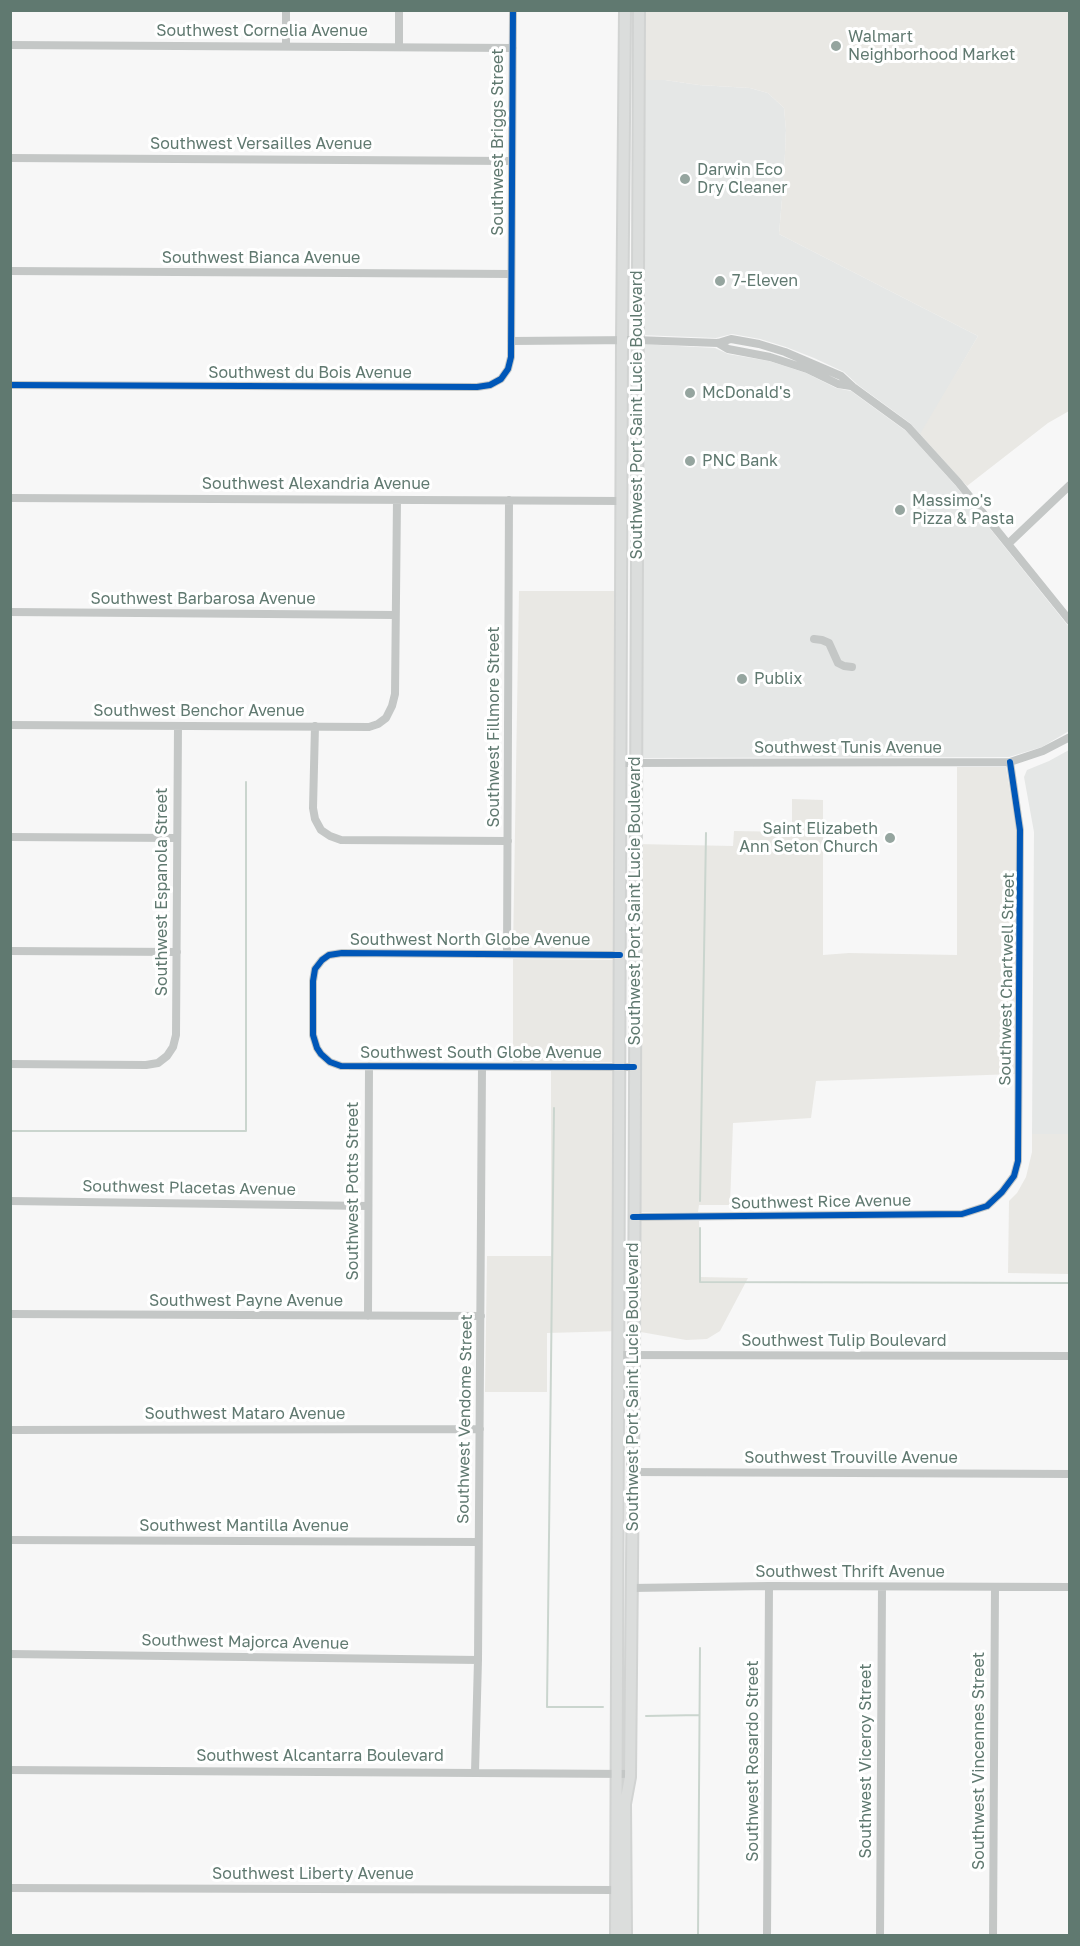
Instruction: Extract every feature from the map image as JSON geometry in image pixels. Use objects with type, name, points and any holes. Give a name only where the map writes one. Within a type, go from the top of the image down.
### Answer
[{"type":"main road","name":"Southwest Port Saint Lucie Boulevard","points":[[616,1935],[625,10]]},
{"type":"main road","name":"Southwest Port Saint Lucie Boulevard","points":[[626,1935],[625,1804],[630,1774],[634,1355],[639,10]]},
{"type":"main road","points":[[626,79],[639,107]]},
{"type":"main road","points":[[622,501],[637,530]]},
{"type":"street","points":[[286,10],[286,46]]},
{"type":"street","points":[[399,10],[399,46]]},
{"type":"street","name":"Southwest Briggs Street","points":[[511,274],[513,10]]},
{"type":"street","name":"Southwest Cornelia Avenue","points":[[10,45],[513,48]]},
{"type":"street","name":"Southwest Versailles Avenue","points":[[10,158],[511,161]]},
{"type":"street","name":"Southwest Bianca Avenue","points":[[10,271],[511,274]]},
{"type":"street","name":"Southwest du Bois Avenue","points":[[10,385],[477,387],[490,385],[501,379],[508,369],[511,357],[511,274]]},
{"type":"street","points":[[511,341],[636,340],[718,343],[729,349],[770,357],[807,369],[838,384],[853,387],[908,427],[958,482],[1070,621]]},
{"type":"street","points":[[1008,544],[1070,484]]},
{"type":"street","name":"Southwest Alexandria Avenue","points":[[10,498],[622,501]]},
{"type":"street","points":[[395,615],[397,500]]},
{"type":"street","name":"Southwest Fillmore Street","points":[[507,954],[509,500]]},
{"type":"street","name":"Southwest Barbarosa Avenue","points":[[10,612],[395,615]]},
{"type":"street","name":"Southwest Benchor Avenue","points":[[10,725],[369,727],[386,718],[395,694],[395,615]]},
{"type":"street","points":[[814,639],[830,643],[838,663],[852,667]]},
{"type":"street","name":"Southwest Espanola Street","points":[[10,1064],[146,1065],[158,1063],[173,1047],[176,1035],[178,726]]},
{"type":"street","points":[[315,726],[315,819],[321,830],[330,836],[342,840],[508,841]]},
{"type":"street","name":"Southwest Tunis Avenue","points":[[622,763],[1010,762],[1043,751],[1070,737]]},
{"type":"street","name":"Southwest Chartwell Street","points":[[1002,1192],[1014,1176],[1018,1161],[1020,830],[1010,762]]},
{"type":"street","points":[[10,837],[177,838]]},
{"type":"street","points":[[10,951],[177,952]]},
{"type":"street","name":"Southwest North Globe Avenue","points":[[330,1062],[317,1048],[314,1035],[313,981],[315,969],[329,955],[342,952],[620,955]]},
{"type":"street","name":"Southwest South Globe Avenue","points":[[330,1062],[341,1066],[634,1067]]},
{"type":"street","name":"Southwest Potts Street","points":[[368,1317],[369,1066]]},
{"type":"street","name":"Southwest Vendome Street","points":[[475,1772],[482,1317],[482,1067]]},
{"type":"street","name":"Southwest Rice Avenue","points":[[633,1218],[962,1214],[987,1206],[1002,1192]]},
{"type":"street","name":"Southwest Placetas Avenue","points":[[10,1201],[368,1206]]},
{"type":"street","name":"Southwest Payne Avenue","points":[[10,1314],[482,1317]]},
{"type":"street","name":"Southwest Tulip Boulevard","points":[[619,1355],[1070,1356]]},
{"type":"street","name":"Southwest Mataro Avenue","points":[[10,1430],[480,1429]]},
{"type":"street","name":"Southwest Trouville Avenue","points":[[633,1472],[1070,1474]]},
{"type":"street","name":"Southwest Mantilla Avenue","points":[[10,1540],[478,1542]]},
{"type":"street","name":"Southwest Rosardo Street","points":[[767,1935],[769,1586]]},
{"type":"street","name":"Southwest Viceroy Street","points":[[880,1935],[882,1587]]},
{"type":"street","name":"Southwest Vincennes Street","points":[[993,1935],[995,1587]]},
{"type":"street","name":"Southwest Thrift Avenue","points":[[631,1588],[1070,1587]]},
{"type":"street","name":"Southwest Majorca Avenue","points":[[10,1654],[478,1660]]},
{"type":"street","name":"Southwest Alcantarra Boulevard","points":[[10,1770],[630,1774]]},
{"type":"street","name":"Southwest Liberty Avenue","points":[[10,1888],[616,1890]]},
{"type":"shaded area","points":[[643,11],[1069,11],[1069,411],[1048,423],[967,486],[920,434],[978,336],[779,234],[786,130],[784,108],[768,93],[750,88],[644,80]]},
{"type":"shaded area","points":[[644,80],[750,88],[768,93],[784,108],[786,130],[779,234],[978,336],[921,435],[910,423],[844,372],[786,347],[732,334],[716,338],[640,335]]},
{"type":"shaded area","points":[[640,344],[715,348],[728,354],[769,361],[806,373],[836,388],[851,391],[906,431],[955,485],[1069,627],[1069,731],[1042,747],[1009,757],[635,758]]},
{"type":"shaded area","points":[[519,591],[624,591],[623,951],[513,950]]},
{"type":"shaded area","points":[[1069,750],[1069,1134],[1032,1134],[1034,832],[1024,777],[1027,770]]},
{"type":"shaded area","points":[[957,767],[1006,767],[1016,829],[1015,1074],[816,1081],[811,1118],[733,1123],[730,1205],[699,1205],[698,1212],[630,1212],[637,844],[733,846],[734,831],[792,832],[792,799],[823,800],[823,955],[849,953],[957,955]]},
{"type":"shaded area","points":[[513,959],[623,960],[622,1062],[513,1062]]},
{"type":"shaded area","points":[[551,1071],[622,1071],[621,1331],[547,1333],[547,1392],[485,1392],[487,1256],[551,1256]]},
{"type":"shaded area","points":[[1032,1134],[1069,1134],[1069,1274],[1008,1273],[1009,1201],[1017,1193],[1026,1177],[1032,1152]]},
{"type":"shaded area","points":[[630,1221],[699,1221],[700,1277],[748,1278],[720,1331],[707,1339],[686,1340],[635,1331]]},
{"type":"waterway","points":[[10,1131],[246,1131],[246,782]]},
{"type":"waterway","points":[[700,1201],[706,833]]},
{"type":"waterway","points":[[554,1108],[547,1707],[603,1707]]},
{"type":"waterway","points":[[700,1228],[700,1282],[1070,1283]]},
{"type":"waterway","points":[[698,1936],[700,1648]]},
{"type":"waterway","points":[[646,1716],[699,1715]]},
{"type":"cycle path","points":[[10,385],[477,387],[490,385],[501,379],[508,369],[511,357],[513,10]]},
{"type":"cycle path","points":[[633,1217],[962,1214],[987,1206],[1002,1192],[1014,1176],[1018,1161],[1020,830],[1010,762]]},
{"type":"cycle path","points":[[620,955],[342,953],[329,955],[315,969],[313,1035],[321,1054],[330,1062],[341,1066],[634,1067]]},
{"type":"place","name":"Walmart Neighborhood Market","points":[[836,46]]},
{"type":"place","name":"Darwin Eco Dry Cleaner","points":[[685,179]]},
{"type":"place","name":"7-Eleven","points":[[720,281]]},
{"type":"place","name":"McDonald's","points":[[690,393]]},
{"type":"place","name":"PNC Bank","points":[[690,461]]},
{"type":"place","name":"Massimo's Pizza & Pasta","points":[[900,510]]},
{"type":"place","name":"Publix","points":[[742,679]]},
{"type":"place","name":"Saint Elizabeth Ann Seton Church","points":[[890,838]]}]
